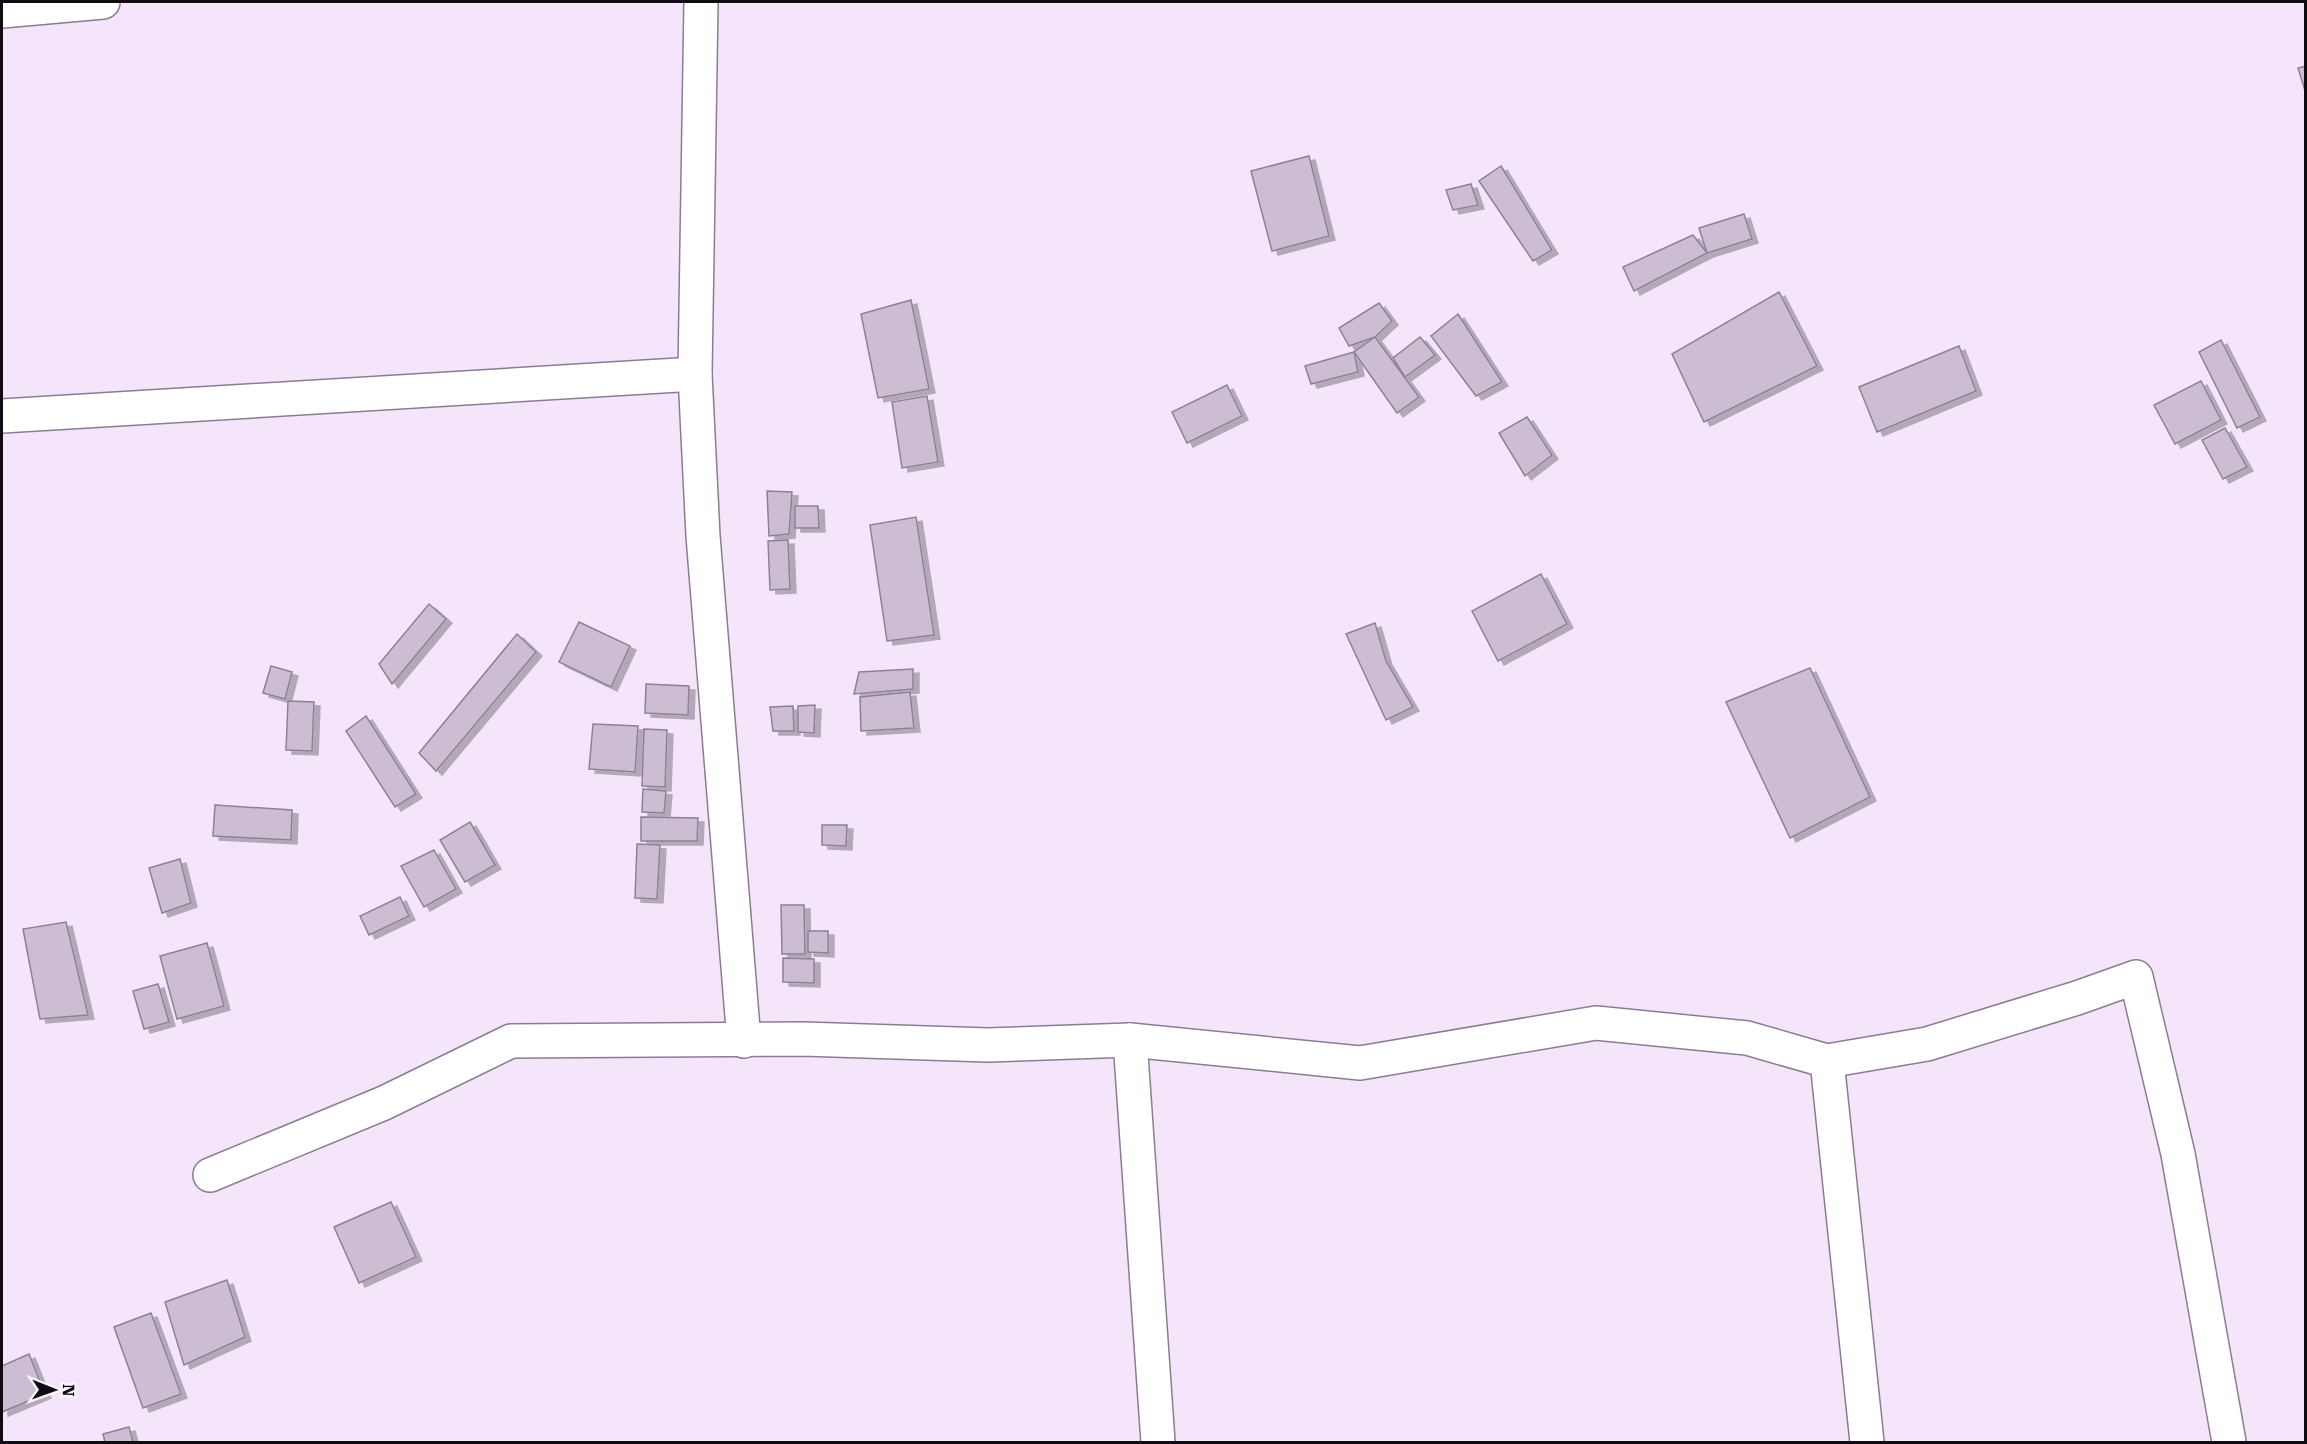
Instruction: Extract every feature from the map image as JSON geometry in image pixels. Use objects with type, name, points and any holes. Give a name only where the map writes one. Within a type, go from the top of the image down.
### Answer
[{"type":"street","points":[[2,10],[103,2]]},
{"type":"street","points":[[701,2],[695,374],[704,536],[744,1041]]},
{"type":"street","points":[[2,416],[695,374]]},
{"type":"street","points":[[210,1174],[384,1103],[511,1041],[803,1039],[988,1045],[1130,1040],[1360,1063],[1596,1023],[1747,1038],[1827,1061],[1927,1044],[2077,998],[2136,977],[2178,1154],[2229,1443]]},
{"type":"street","points":[[1130,1040],[1158,1443]]},
{"type":"street","points":[[1827,1061],[1868,1443]]},
{"type":"building","points":[[2306,66],[2306,94],[2298,68]]},
{"type":"building","points":[[1309,156],[1329,236],[1272,251],[1251,171]]},
{"type":"building","points":[[1501,166],[1552,250],[1533,261],[1479,181]]},
{"type":"building","points":[[1471,184],[1478,205],[1453,210],[1446,190]]},
{"type":"building","points":[[1744,214],[1752,239],[1707,253],[1699,228]]},
{"type":"building","points":[[1693,235],[1707,253],[1634,291],[1623,267]]},
{"type":"building","points":[[1779,292],[1817,366],[1704,422],[1672,354]]},
{"type":"building","points":[[911,300],[929,389],[878,398],[861,314]]},
{"type":"building","points":[[1379,303],[1392,321],[1375,337],[1349,346],[1339,328]]},
{"type":"building","points":[[1458,314],[1502,382],[1476,396],[1431,336]]},
{"type":"building","points":[[1375,337],[1419,397],[1397,413],[1354,352]]},
{"type":"building","points":[[1420,337],[1435,355],[1405,377],[1393,358]]},
{"type":"building","points":[[2221,340],[2260,417],[2237,428],[2199,352]]},
{"type":"building","points":[[1959,346],[1976,391],[1877,432],[1859,387]]},
{"type":"building","points":[[1354,352],[1358,372],[1311,384],[1305,366]]},
{"type":"building","points":[[2201,381],[2221,420],[2175,444],[2154,405]]},
{"type":"building","points":[[1227,385],[1242,416],[1187,443],[1172,412]]},
{"type":"building","points":[[927,396],[938,462],[902,468],[892,402]]},
{"type":"building","points":[[1527,417],[1552,455],[1525,476],[1499,433]]},
{"type":"building","points":[[2225,428],[2247,467],[2223,479],[2202,440]]},
{"type":"building","points":[[767,491],[792,492],[789,534],[769,536]]},
{"type":"building","points":[[795,506],[818,506],[819,528],[795,528]]},
{"type":"building","points":[[916,517],[934,635],[887,641],[870,525]]},
{"type":"building","points":[[788,540],[790,589],[770,590],[768,541]]},
{"type":"building","points":[[1541,574],[1567,624],[1498,661],[1472,611]]},
{"type":"building","points":[[429,604],[446,619],[392,684],[379,664]]},
{"type":"building","points":[[579,622],[630,646],[611,687],[559,662]]},
{"type":"building","points":[[1375,623],[1386,661],[1413,707],[1386,720],[1346,634]]},
{"type":"building","points":[[517,634],[536,652],[436,771],[419,753]]},
{"type":"building","points":[[271,666],[292,672],[285,699],[263,693]]},
{"type":"building","points":[[1810,668],[1870,797],[1790,838],[1726,702]]},
{"type":"building","points":[[913,669],[913,689],[854,694],[859,672]]},
{"type":"building","points":[[646,684],[689,686],[688,715],[645,713]]},
{"type":"building","points":[[910,692],[914,728],[861,731],[860,697]]},
{"type":"building","points":[[288,701],[314,702],[312,751],[286,750]]},
{"type":"building","points":[[815,705],[814,733],[798,732],[798,706]]},
{"type":"building","points":[[793,706],[794,731],[773,731],[770,707]]},
{"type":"building","points":[[366,716],[416,794],[395,807],[346,731]]},
{"type":"building","points":[[593,724],[638,726],[635,772],[589,769]]},
{"type":"building","points":[[644,729],[667,730],[665,787],[642,786]]},
{"type":"building","points":[[643,789],[666,791],[664,813],[642,812]]},
{"type":"building","points":[[215,805],[292,810],[291,840],[213,836]]},
{"type":"building","points":[[641,817],[698,818],[697,841],[641,841]]},
{"type":"building","points":[[470,822],[495,865],[465,882],[440,840]]},
{"type":"building","points":[[822,825],[847,825],[846,846],[822,845]]},
{"type":"building","points":[[637,844],[660,845],[657,899],[635,898]]},
{"type":"building","points":[[434,850],[456,889],[424,907],[401,866]]},
{"type":"building","points":[[180,859],[191,903],[162,913],[149,868]]},
{"type":"building","points":[[400,897],[409,916],[369,935],[360,916]]},
{"type":"building","points":[[781,905],[804,905],[805,954],[782,954]]},
{"type":"building","points":[[66,922],[88,1015],[40,1019],[23,929]]},
{"type":"building","points":[[808,931],[828,931],[828,953],[808,952]]},
{"type":"building","points":[[207,943],[224,1006],[177,1019],[160,956]]},
{"type":"building","points":[[783,958],[814,959],[814,983],[783,982]]},
{"type":"building","points":[[158,984],[169,1022],[144,1029],[133,991]]},
{"type":"building","points":[[391,1202],[416,1257],[359,1283],[334,1227]]},
{"type":"building","points":[[227,1280],[245,1337],[184,1365],[165,1302]]},
{"type":"building","points":[[151,1313],[181,1394],[143,1408],[114,1327]]},
{"type":"building","points":[[29,1354],[45,1394],[2,1412],[2,1366]]},
{"type":"building","points":[[129,1427],[133,1442],[105,1442],[103,1434]]}]
